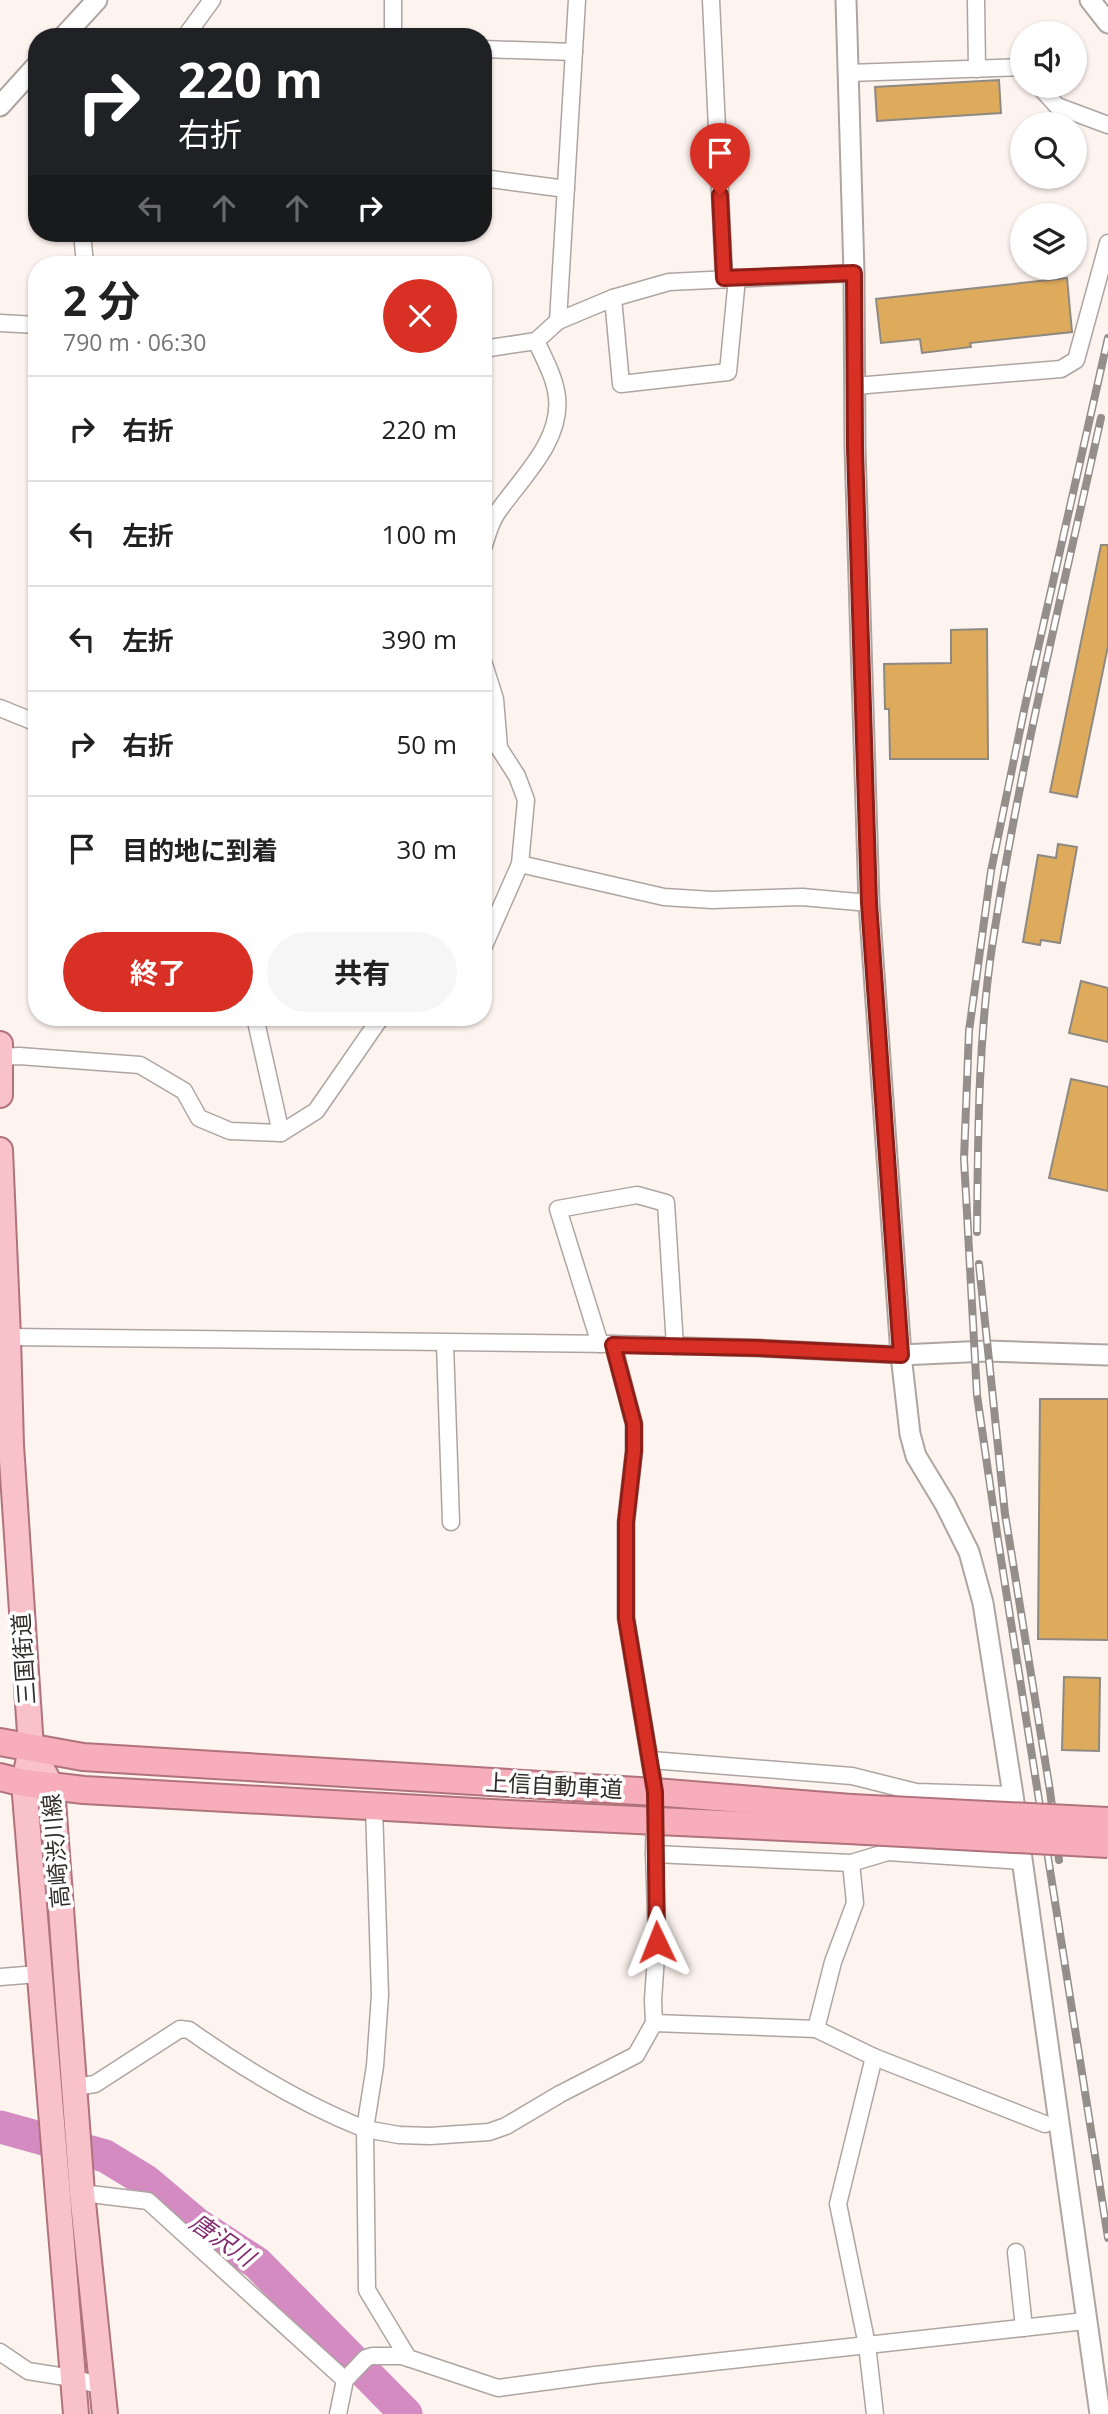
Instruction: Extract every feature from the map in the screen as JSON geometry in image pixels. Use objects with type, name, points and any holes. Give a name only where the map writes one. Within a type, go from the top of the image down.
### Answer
[{"type":"highway","name":"上信自動車道","points":[[0,1742],[97,1758],[655,1792],[849,1819],[1108,1844]]},
{"type":"highway","name":"上信自動車道","points":[[12,1780],[52,1787],[655,1822],[849,1819],[1108,1821]]},
{"type":"main road","points":[[0,1044],[0,1094]]},
{"type":"main road","name":"三国街道","points":[[0,1150],[10,1445],[31,1748]]},
{"type":"main road","name":"高崎渋川線","points":[[31,1748],[12,1780],[38,1974],[75,2414]]},
{"type":"main road","name":"高崎渋川線","points":[[31,1748],[52,1787],[81,2184],[105,2414]]},
{"type":"street","points":[[71,28],[97,0]]},
{"type":"street","points":[[192,28],[212,0]]},
{"type":"street","points":[[393,0],[393,28]]},
{"type":"street","points":[[558,321],[577,0]]},
{"type":"street","points":[[613,298],[621,384],[728,372],[730,278],[711,0]]},
{"type":"street","points":[[846,0],[869,903],[901,1355],[910,1434],[916,1456],[945,1504],[969,1552],[983,1603],[1013,1795],[1100,2414]]},
{"type":"street","points":[[976,0],[977,69]]},
{"type":"street","points":[[1090,0],[1108,23]]},
{"type":"street","points":[[492,49],[574,52]]},
{"type":"street","points":[[848,73],[1010,68]]},
{"type":"street","points":[[0,106],[28,75]]},
{"type":"street","points":[[1050,98],[1057,106],[1108,125]]},
{"type":"street","points":[[492,179],[566,189]]},
{"type":"street","points":[[855,386],[1061,369],[1069,365],[1076,360],[1108,243]]},
{"type":"street","points":[[492,348],[536,341],[558,321],[613,298],[669,282],[854,273]]},
{"type":"street","points":[[0,323],[28,325]]},
{"type":"street","points":[[492,524],[495,516],[538,458],[556,424],[557,396],[536,341]]},
{"type":"street","points":[[492,690],[495,699],[492,737]]},
{"type":"street","points":[[0,708],[28,719]]},
{"type":"street","points":[[492,751],[517,776],[526,800],[520,863],[492,927]]},
{"type":"street","points":[[520,863],[664,897],[712,900],[802,897],[869,903]]},
{"type":"street","points":[[257,1026],[281,1133]]},
{"type":"street","points":[[1,1057],[140,1065],[184,1091],[199,1118],[230,1131],[281,1133],[316,1111],[375,1026]]},
{"type":"street","points":[[75,2087],[94,2084],[180,2029],[189,2030],[238,2065],[329,2115],[365,2129],[399,2136],[430,2136],[489,2132],[506,2126],[560,2094],[636,2055],[654,2023],[657,1942],[655,1792],[626,1618],[626,1522],[634,1451],[634,1424],[558,1209],[637,1195],[666,1203],[675,1346]]},
{"type":"street","points":[[8,1337],[607,1344],[901,1355],[987,1351],[1108,1355]]},
{"type":"street","points":[[445,1344],[451,1522]]},
{"type":"street","points":[[651,1760],[852,1776],[916,1792],[1013,1795]]},
{"type":"street","points":[[374,1807],[380,1995],[375,2066],[365,2129],[368,2290],[408,2358]]},
{"type":"street","points":[[654,1854],[851,1863],[888,1852],[1022,1861]]},
{"type":"street","points":[[816,2029],[833,1962],[855,1903],[851,1863]]},
{"type":"street","points":[[0,1977],[38,1974]]},
{"type":"street","points":[[654,2023],[816,2029],[874,2057],[1045,2124]]},
{"type":"street","points":[[874,2057],[838,2204],[867,2345],[875,2414]]},
{"type":"street","points":[[81,2184],[148,2202],[345,2380]]},
{"type":"street","points":[[1016,2252],[1024,2328]]},
{"type":"street","points":[[338,2414],[345,2380],[366,2358],[386,2354],[408,2358],[498,2388],[609,2373],[1085,2321]]},
{"type":"street","points":[[0,2352],[28,2371],[102,2386]]},
{"type":"building","points":[[999,80],[1001,113],[877,121],[875,87]]},
{"type":"building","points":[[1067,280],[1072,332],[970,343],[971,347],[922,353],[920,339],[881,343],[876,299]]},
{"type":"building","points":[[1101,545],[1108,545],[1108,646],[1077,797],[1050,792]]},
{"type":"building","points":[[987,629],[988,759],[890,759],[889,709],[885,709],[884,664],[951,663],[951,630]]},
{"type":"building","points":[[1058,844],[1077,847],[1060,943],[1041,940],[1040,945],[1023,942],[1038,855],[1056,858]]},
{"type":"building","points":[[1081,981],[1108,988],[1108,1042],[1069,1033]]},
{"type":"building","points":[[1071,1079],[1108,1087],[1108,1191],[1049,1178]]},
{"type":"building","points":[[1040,1399],[1108,1399],[1108,1640],[1038,1639]]},
{"type":"building","points":[[1064,1677],[1100,1678],[1099,1751],[1062,1750]]},
{"type":"waterway","name":"唐沢川","points":[[0,2127],[105,2156],[146,2181],[197,2224],[257,2263],[406,2414]]},
{"type":"railway","points":[[1108,338],[1025,706],[991,871],[969,1031],[964,1159],[977,1395],[1108,2238]]},
{"type":"railway","points":[[977,1232],[981,1054],[992,947],[1028,748],[1101,418]]},
{"type":"railway","points":[[979,1264],[1005,1514],[1059,1860]]},
{"type":"route","points":[[657,1942],[655,1792],[626,1618],[626,1522],[634,1451],[634,1424],[613,1345],[901,1355],[869,903],[855,448],[854,273],[724,278],[720,195]]}]
